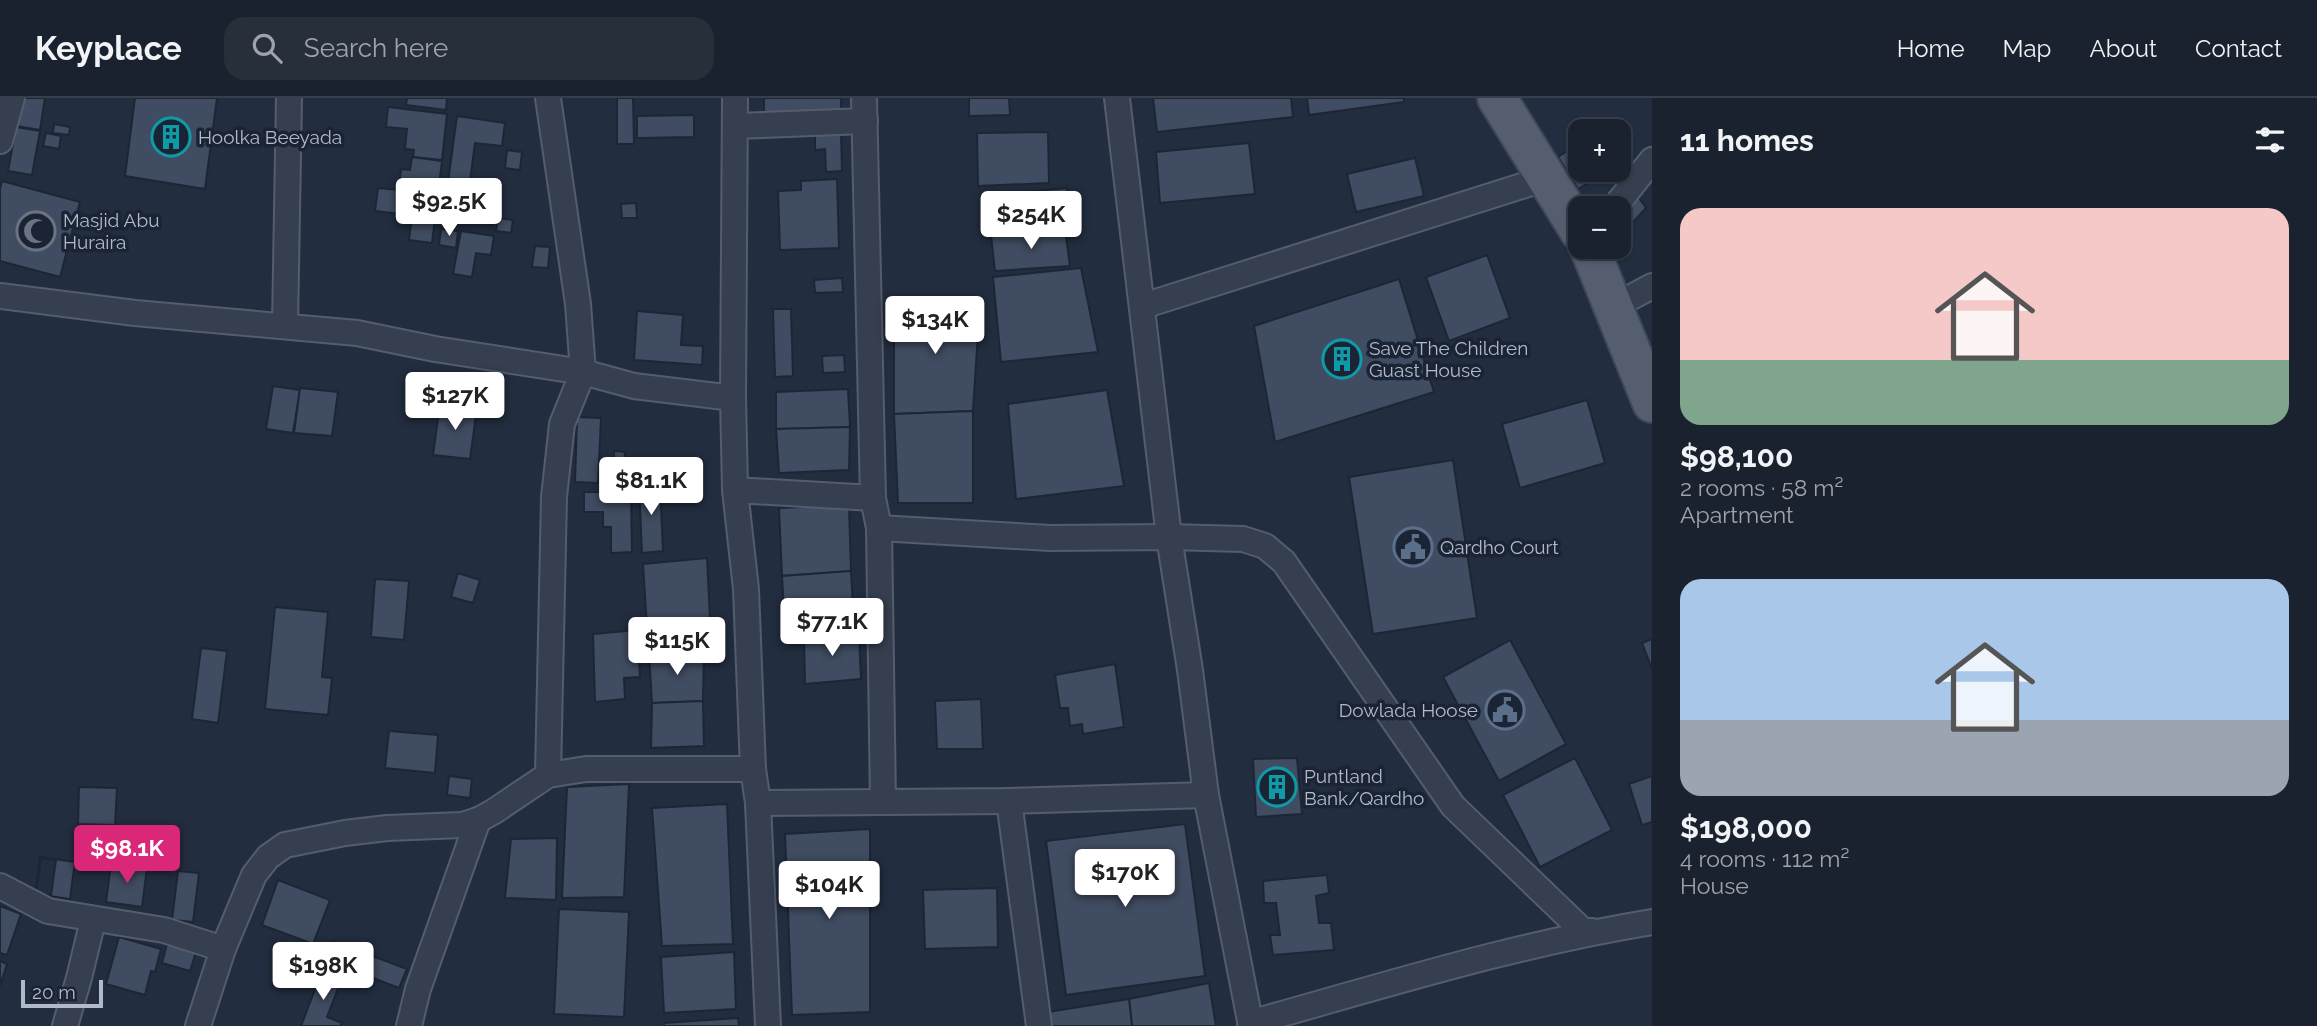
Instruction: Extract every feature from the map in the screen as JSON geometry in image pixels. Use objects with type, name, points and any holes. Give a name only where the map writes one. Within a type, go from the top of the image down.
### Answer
[{"type":"main road","points":[[1497,98],[1568,212]]},
{"type":"main road","points":[[1593,259],[1652,404]]},
{"type":"street","points":[[0,141],[12,98]]},
{"type":"street","points":[[285,325],[289,98]]},
{"type":"street","points":[[548,98],[578,303],[583,372],[562,424],[554,497],[548,775]]},
{"type":"street","points":[[735,98],[735,490],[746,589],[768,1026]]},
{"type":"street","points":[[1117,98],[1169,537],[1206,794],[1250,1025],[1456,966],[1592,931]]},
{"type":"street","points":[[736,126],[865,109],[873,498],[879,528],[883,802]]},
{"type":"street","points":[[1624,196],[1652,160]]},
{"type":"street","points":[[1143,306],[1547,178]]},
{"type":"street","points":[[1613,307],[1652,286]]},
{"type":"street","points":[[0,296],[135,313],[358,333],[435,349],[583,372],[634,386],[733,398]]},
{"type":"street","points":[[735,490],[873,498]]},
{"type":"street","points":[[879,528],[1050,538],[1243,539],[1265,546],[1284,562],[1453,806],[1583,932],[1652,922]]},
{"type":"street","points":[[198,1026],[223,949],[254,875],[268,857],[285,845],[345,832],[462,825],[478,820],[548,775],[586,769],[753,769]]},
{"type":"street","points":[[758,803],[1009,801],[1206,794]]},
{"type":"street","points":[[1009,801],[1039,1026]]},
{"type":"street","points":[[409,1026],[418,989],[478,820]]},
{"type":"street","points":[[0,886],[48,911],[164,930],[223,949]]},
{"type":"street","points":[[65,1026],[93,920]]},
{"type":"building","points":[[20,98],[45,98],[40,130],[16,126]]},
{"type":"building","name":"Hoolka Beeyada","points":[[135,98],[217,98],[205,189],[125,176]]},
{"type":"building","points":[[407,98],[447,98],[446,110],[406,105]]},
{"type":"building","points":[[617,98],[633,98],[634,144],[617,144]]},
{"type":"building","points":[[764,98],[841,98],[841,114],[764,116]]},
{"type":"building","points":[[969,98],[1009,98],[1010,115],[969,116]]},
{"type":"building","points":[[1153,98],[1291,98],[1293,117],[1157,132]]},
{"type":"building","points":[[1307,98],[1404,98],[1404,102],[1309,115]]},
{"type":"building","points":[[388,107],[447,114],[442,160],[413,157],[414,150],[405,149],[407,129],[386,127]]},
{"type":"building","points":[[694,115],[694,137],[637,138],[637,116]]},
{"type":"building","points":[[457,116],[505,123],[502,146],[475,143],[468,196],[495,199],[492,224],[443,218]]},
{"type":"building","points":[[54,124],[70,127],[69,135],[53,133]]},
{"type":"building","points":[[16,127],[40,131],[32,175],[8,171]]},
{"type":"building","points":[[841,132],[842,171],[826,172],[825,149],[815,150],[815,134]]},
{"type":"building","points":[[1048,132],[1049,183],[978,186],[977,133]]},
{"type":"building","points":[[46,133],[61,136],[59,149],[43,146]]},
{"type":"building","points":[[1249,143],[1255,194],[1160,203],[1156,152]]},
{"type":"building","points":[[507,150],[522,152],[520,170],[505,168]]},
{"type":"building","points":[[1568,151],[1568,173],[1558,157]]},
{"type":"building","points":[[412,157],[442,161],[435,218],[375,211],[378,188],[399,190],[401,169],[410,170]]},
{"type":"building","points":[[1415,158],[1424,196],[1356,212],[1347,174]]},
{"type":"building","points":[[837,179],[839,248],[780,250],[778,191],[801,190],[801,181]]},
{"type":"building","name":"Masjid Abu Huraira","points":[[2,181],[80,202],[60,277],[0,261]]},
{"type":"building","points":[[1574,182],[1589,182],[1578,189]]},
{"type":"building","points":[[1067,188],[1072,221],[986,229],[981,196]]},
{"type":"building","points":[[1632,188],[1646,208],[1631,224],[1631,196],[1627,196]]},
{"type":"building","points":[[636,203],[637,218],[622,218],[621,204]]},
{"type":"building","points":[[412,216],[435,218],[432,243],[409,240]]},
{"type":"building","points":[[498,218],[513,220],[511,233],[496,231]]},
{"type":"building","points":[[441,229],[458,231],[456,248],[439,245]]},
{"type":"building","points":[[1065,229],[1070,266],[995,271],[991,236]]},
{"type":"building","points":[[461,231],[494,236],[491,255],[476,253],[472,277],[453,274]]},
{"type":"building","points":[[535,246],[550,247],[548,268],[532,267]]},
{"type":"building","points":[[1487,255],[1510,318],[1449,341],[1426,277]]},
{"type":"building","points":[[1081,268],[1098,352],[1001,362],[993,277]]},
{"type":"building","points":[[842,278],[843,292],[815,293],[814,280]]},
{"type":"building","name":"Save The Children Guast House","points":[[1399,279],[1434,392],[1275,442],[1254,326]]},
{"type":"building","points":[[980,301],[973,411],[894,414],[894,302]]},
{"type":"building","points":[[773,309],[791,309],[793,376],[775,377]]},
{"type":"building","points":[[637,311],[683,315],[681,345],[703,346],[702,365],[634,360]]},
{"type":"building","points":[[844,355],[845,372],[823,373],[822,356]]},
{"type":"building","points":[[273,386],[300,390],[293,433],[266,429]]},
{"type":"building","points":[[300,388],[338,392],[332,436],[294,433]]},
{"type":"building","points":[[848,389],[850,427],[776,429],[776,392]]},
{"type":"building","points":[[1107,390],[1124,486],[1016,499],[1008,404]]},
{"type":"building","points":[[1587,400],[1605,463],[1520,488],[1502,424]]},
{"type":"building","points":[[440,404],[477,408],[470,459],[433,455]]},
{"type":"building","points":[[973,411],[973,503],[898,503],[894,414]]},
{"type":"building","points":[[577,417],[601,418],[598,483],[575,482]]},
{"type":"building","points":[[850,427],[849,470],[779,473],[776,429]]},
{"type":"building","points":[[614,451],[625,452],[624,465],[614,465]]},
{"type":"building","name":"Qardho Court","points":[[1453,460],[1477,618],[1373,634],[1349,477]]},
{"type":"building","points":[[607,466],[624,467],[623,482],[606,481]]},
{"type":"building","points":[[660,482],[663,551],[642,553],[639,483]]},
{"type":"building","points":[[584,492],[631,492],[632,552],[611,553],[611,527],[603,527],[603,512],[584,512]]},
{"type":"building","points":[[849,505],[851,571],[782,576],[779,508]]},
{"type":"building","points":[[707,558],[711,638],[648,643],[643,564]]},
{"type":"building","points":[[851,571],[854,625],[785,629],[782,576]]},
{"type":"building","points":[[458,573],[480,580],[473,603],[451,597]]},
{"type":"building","points":[[375,579],[409,581],[404,640],[371,637]]},
{"type":"building","points":[[275,607],[328,612],[322,677],[332,678],[328,715],[265,709]]},
{"type":"building","points":[[638,630],[640,677],[624,678],[625,699],[595,702],[593,634]]},
{"type":"building","points":[[859,634],[861,679],[805,684],[804,636]]},
{"type":"building","points":[[1652,639],[1652,669],[1642,643]]},
{"type":"building","name":"Dowlada Hoose","points":[[1510,640],[1566,744],[1499,781],[1443,677]]},
{"type":"building","points":[[201,648],[227,651],[218,723],[192,719]]},
{"type":"building","points":[[704,652],[703,701],[652,703],[649,654]]},
{"type":"building","points":[[1115,664],[1124,727],[1083,734],[1082,724],[1070,726],[1068,708],[1060,708],[1055,675]]},
{"type":"building","points":[[981,699],[983,749],[937,749],[935,701]]},
{"type":"building","points":[[703,701],[704,746],[651,748],[652,703]]},
{"type":"building","points":[[389,731],[438,735],[435,773],[385,768]]},
{"type":"building","name":"Puntland Bank/Qardho","points":[[1297,758],[1302,814],[1256,817],[1253,759]]},
{"type":"building","points":[[1575,758],[1612,830],[1540,867],[1503,795]]},
{"type":"building","points":[[449,776],[472,779],[470,798],[447,795]]},
{"type":"building","points":[[1652,776],[1652,822],[1642,825],[1629,784]]},
{"type":"building","points":[[629,784],[624,897],[562,898],[567,787]]},
{"type":"building","points":[[79,787],[117,788],[115,825],[78,824]]},
{"type":"building","points":[[727,804],[733,944],[662,946],[652,808]]},
{"type":"building","points":[[1185,824],[1205,976],[1066,995],[1046,841]]},
{"type":"building","points":[[870,829],[870,1012],[792,1015],[785,834]]},
{"type":"building","points":[[557,838],[556,900],[505,898],[511,839]]},
{"type":"building","points":[[40,857],[75,862],[70,899],[35,894]],"holes":[[[41,858],[56,860],[51,895],[36,893]]]},
{"type":"building","points":[[111,864],[147,868],[142,907],[106,902]]},
{"type":"building","points":[[178,871],[199,873],[193,922],[172,920]]},
{"type":"building","points":[[1327,875],[1329,893],[1316,896],[1319,923],[1331,923],[1334,950],[1273,955],[1270,935],[1280,935],[1276,903],[1264,903],[1263,881]]},
{"type":"building","points":[[278,880],[330,900],[313,944],[262,925]]},
{"type":"building","points":[[997,888],[998,947],[925,949],[923,890]]},
{"type":"building","points":[[0,906],[21,914],[7,955],[0,953]]},
{"type":"building","points":[[559,909],[629,912],[624,1017],[554,1014]]},
{"type":"building","points":[[119,937],[161,949],[155,972],[151,971],[145,995],[106,984]]},
{"type":"building","points":[[333,941],[407,969],[399,988],[326,960]]},
{"type":"building","points":[[167,944],[196,952],[190,971],[162,963]]},
{"type":"building","points":[[734,952],[736,1009],[664,1013],[661,957]]},
{"type":"building","points":[[0,961],[7,964],[0,986]]},
{"type":"building","points":[[322,971],[342,978],[327,1017],[342,1023],[340,1026],[301,1026]]},
{"type":"building","points":[[1209,983],[1216,1026],[1132,1026],[1129,999]]},
{"type":"building","points":[[1129,999],[1132,1026],[1051,1026],[1048,1012]]},
{"type":"building","points":[[738,1018],[739,1026],[664,1026],[664,1023]]},
{"type":"place","name":"Hoolka Beeyada","points":[[171,137]]},
{"type":"place","name":"Masjid Abu Huraira","points":[[36,231]]},
{"type":"place","name":"Save The Children Guast House","points":[[1342,359]]},
{"type":"place","name":"Qardho Court","points":[[1413,547]]},
{"type":"place","name":"Dowlada Hoose","points":[[1505,710]]},
{"type":"place","name":"Puntland Bank/Qardho","points":[[1277,787]]}]
